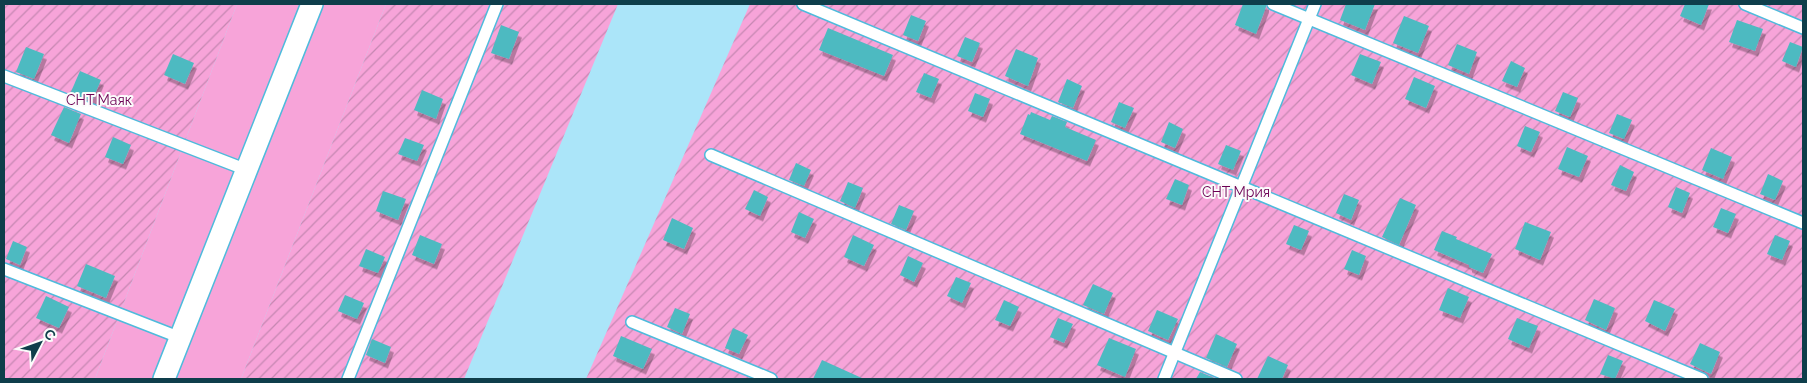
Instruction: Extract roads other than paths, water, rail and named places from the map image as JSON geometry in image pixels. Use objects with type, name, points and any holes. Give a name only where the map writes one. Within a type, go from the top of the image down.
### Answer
[{"type":"street","points":[[164,379],[312,4]]},
{"type":"lane","points":[[348,379],[496,4]]},
{"type":"lane","points":[[803,4],[1702,379]]},
{"type":"lane","points":[[1273,4],[1803,223]]},
{"type":"lane","points":[[1164,379],[1315,4]]},
{"type":"lane","points":[[1745,4],[1803,28]]},
{"type":"lane","points":[[4,76],[247,170]]},
{"type":"lane","points":[[710,155],[1236,379]]},
{"type":"lane","points":[[4,269],[181,338]]},
{"type":"lane","points":[[632,322],[771,379]]},
{"type":"park label","name":"СНТ Маяк","points":[[99,100]]},
{"type":"park label","name":"СНТ Мрия","points":[[1236,192]]}]
